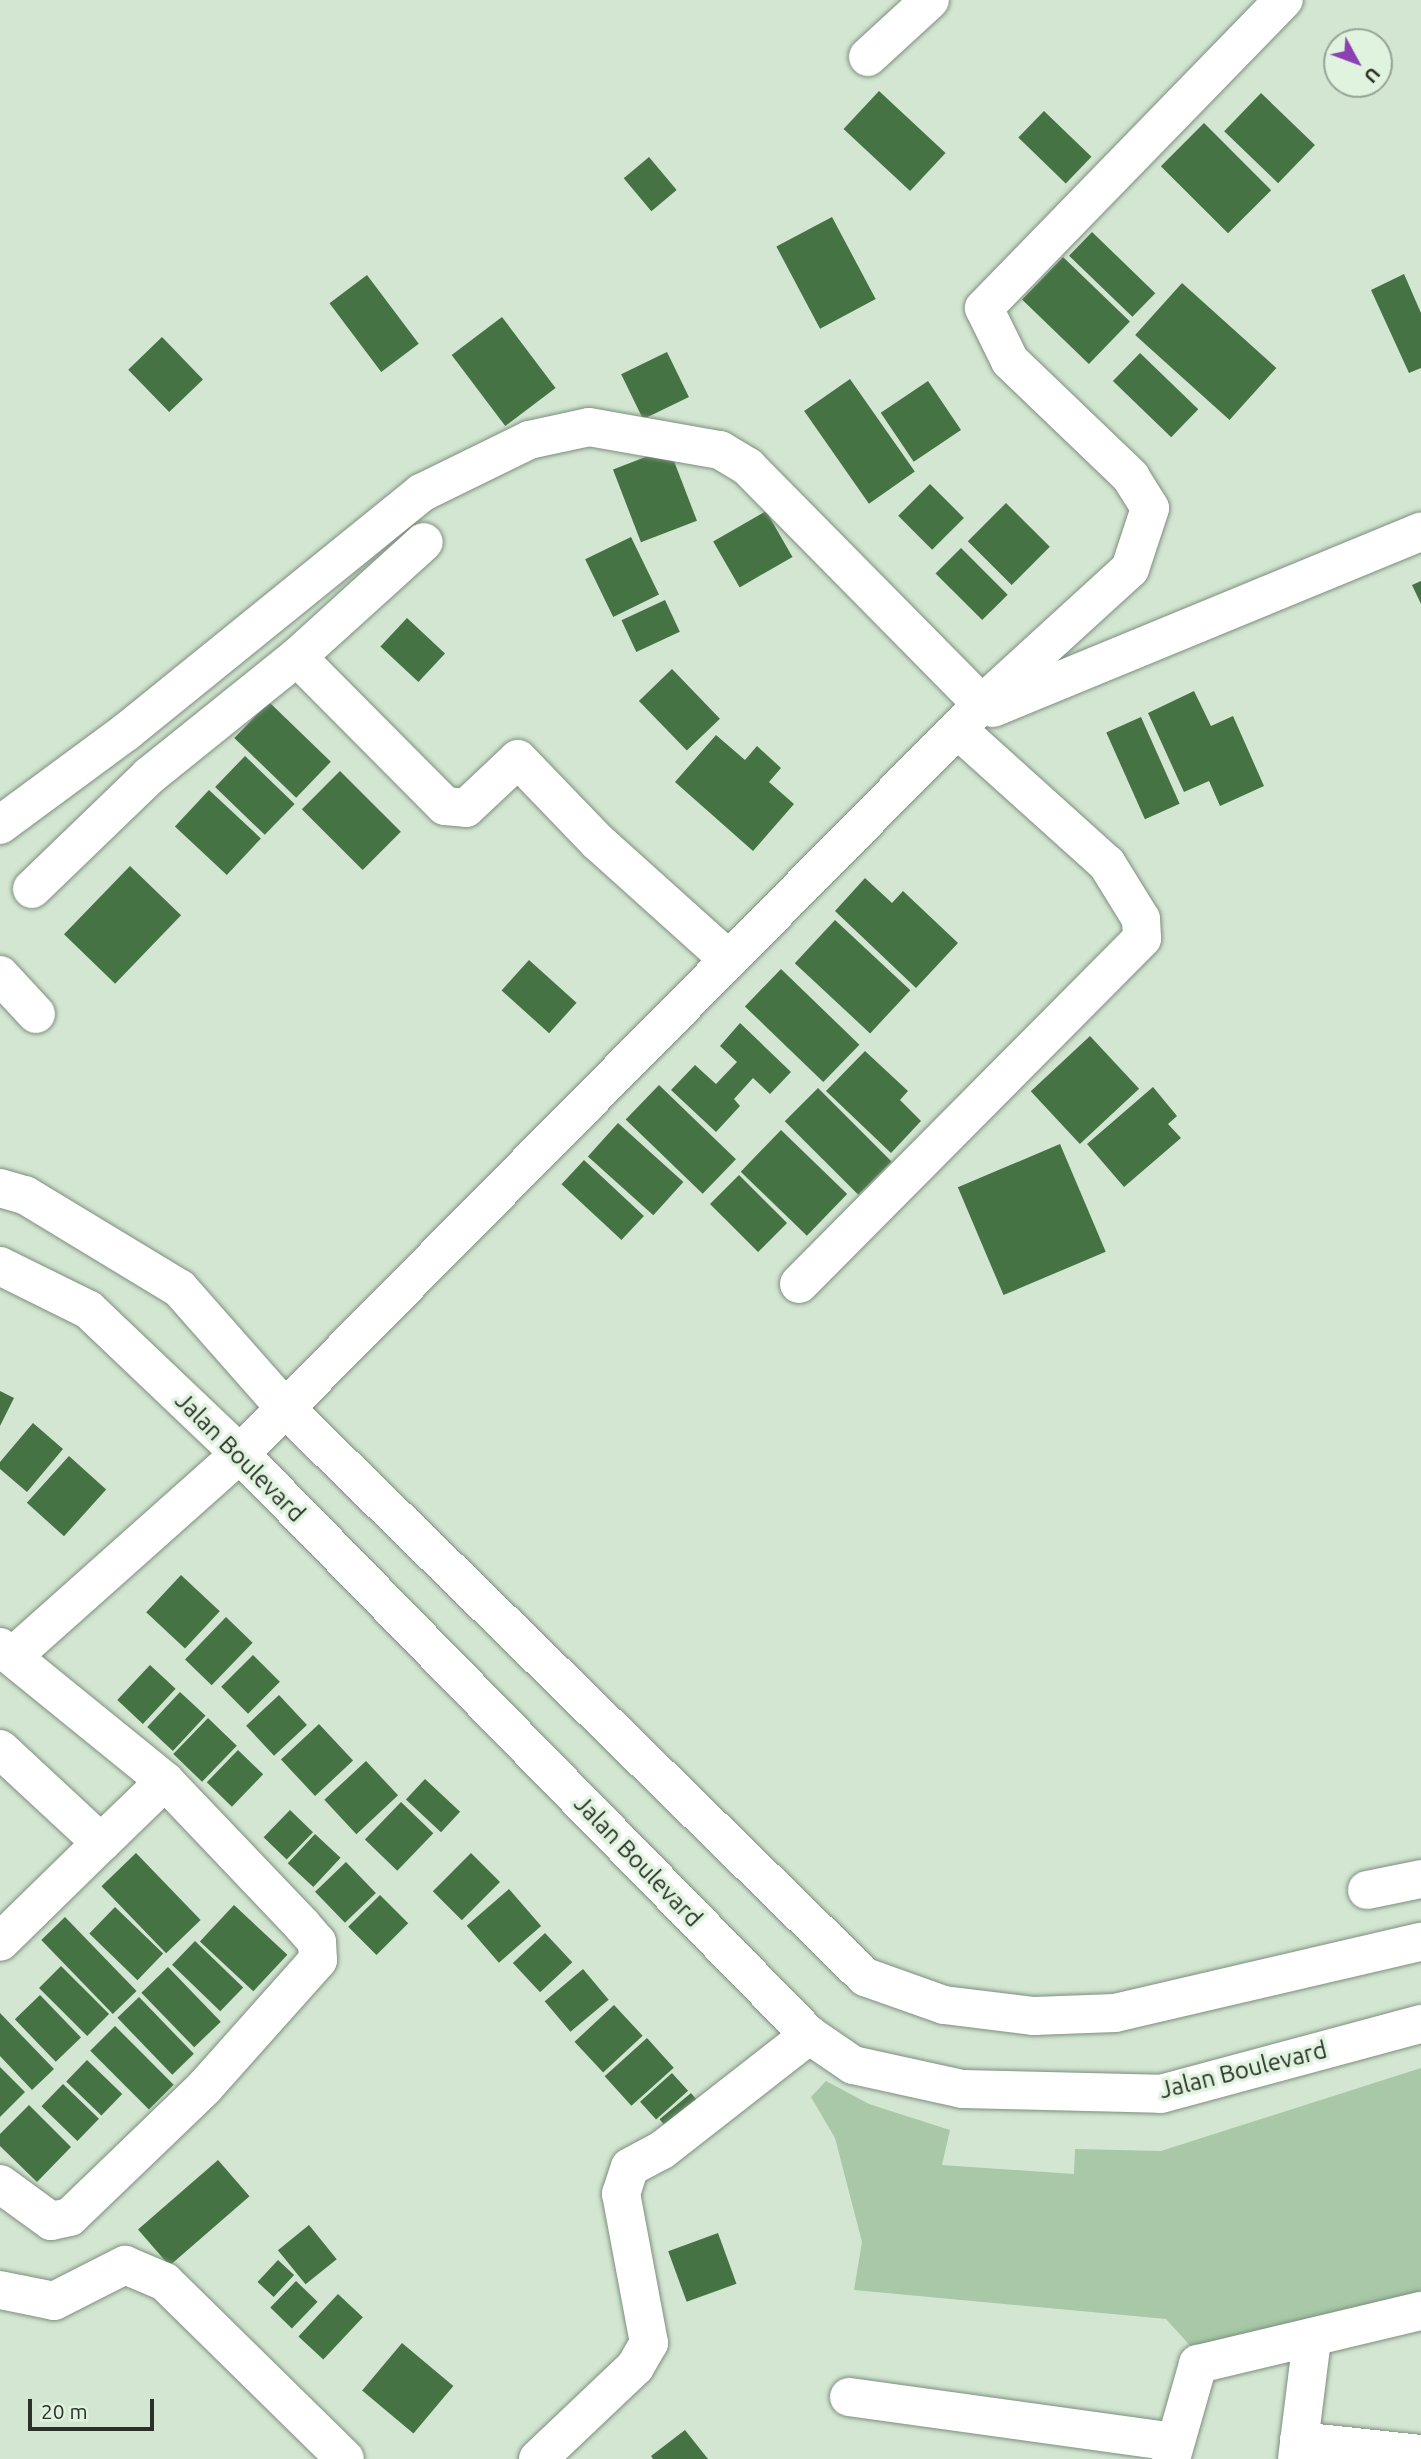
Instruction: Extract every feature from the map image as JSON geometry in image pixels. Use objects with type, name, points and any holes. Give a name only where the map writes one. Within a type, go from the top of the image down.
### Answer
[{"type":"street","points":[[868,57],[930,0]]},
{"type":"street","points":[[0,2184],[51,2221],[70,2217],[205,2087],[318,1960],[310,1934],[165,1781],[6,1652],[240,1454],[971,717],[1130,569],[1150,508],[1131,477],[1010,361],[984,308],[1284,0]]},
{"type":"street","points":[[0,825],[127,732],[421,493],[529,440],[589,427],[720,450],[748,467],[971,717],[1107,864],[1141,919],[1142,937],[799,1284]]},
{"type":"street","points":[[971,717],[1421,531]]},
{"type":"street","points":[[32,889],[149,776],[297,657],[424,542]]},
{"type":"street","points":[[297,657],[445,806],[466,808],[518,759],[598,842],[729,960]]},
{"type":"street","points":[[0,975],[36,1014]]},
{"type":"street","points":[[0,1188],[24,1195],[180,1289],[284,1407],[865,1977],[944,2006],[1034,2016],[1115,2013],[1421,1942]]},
{"type":"street","name":"Jalan Boulevard","points":[[0,1266],[89,1310],[240,1454],[809,2035],[853,2065],[962,2089],[1161,2094],[1421,2024]]},
{"type":"street","points":[[0,1749],[101,1843]]},
{"type":"street","points":[[0,1942],[165,1781]]},
{"type":"street","points":[[1367,1890],[1421,1879]]},
{"type":"street","points":[[538,2459],[635,2367],[649,2343],[621,2194],[630,2167],[662,2150],[809,2035]]},
{"type":"street","points":[[0,2290],[54,2301],[125,2265],[164,2282],[345,2459]]},
{"type":"street","points":[[849,2397],[1172,2450],[1198,2364],[1421,2311]]},
{"type":"street","points":[[1312,2338],[1298,2450],[1421,2454]]},
{"type":"green space","points":[[1421,2068],[1421,2293],[1194,2350],[1166,2319],[854,2290],[862,2242],[835,2138],[811,2097],[826,2081],[869,2104],[950,2130],[942,2165],[1074,2174],[1075,2149],[1161,2151]]},
{"type":"building","points":[[879,91],[946,153],[910,191],[844,129]]},
{"type":"building","points":[[1261,93],[1315,145],[1278,183],[1224,131]]},
{"type":"building","points":[[1044,111],[1091,157],[1066,183],[1018,138]]},
{"type":"building","points":[[1204,123],[1271,190],[1228,233],[1161,166]]},
{"type":"building","points":[[649,157],[677,190],[651,211],[624,178]]},
{"type":"building","points":[[832,217],[876,299],[820,329],[776,247]]},
{"type":"building","points":[[1092,232],[1155,293],[1132,317],[1069,256]]},
{"type":"building","points":[[1063,257],[1130,322],[1089,364],[1022,299]]},
{"type":"building","points":[[1404,274],[1421,313],[1421,368],[1409,373],[1371,290]]},
{"type":"building","points":[[367,275],[419,344],[381,372],[329,303]]},
{"type":"building","points":[[1182,283],[1276,368],[1230,420],[1135,335]]},
{"type":"building","points":[[502,317],[556,388],[505,426],[452,355]]},
{"type":"building","points":[[162,337],[203,379],[169,412],[128,370]]},
{"type":"building","points":[[667,352],[689,397],[643,419],[621,374]]},
{"type":"building","points":[[1140,353],[1198,409],[1171,437],[1113,381]]},
{"type":"building","points":[[850,379],[915,472],[869,504],[804,411]]},
{"type":"building","points":[[928,381],[961,430],[914,462],[881,413]]},
{"type":"building","points":[[669,448],[697,521],[641,542],[613,470]]},
{"type":"building","points":[[930,484],[964,518],[932,550],[898,516]]},
{"type":"building","points":[[1006,503],[1050,547],[1012,585],[968,541]]},
{"type":"building","points":[[766,511],[793,557],[740,587],[713,542]]},
{"type":"building","points":[[631,537],[659,595],[613,617],[585,559]]},
{"type":"building","points":[[961,548],[1008,595],[982,620],[936,573]]},
{"type":"building","points":[[1421,581],[1421,604],[1412,585]]},
{"type":"building","points":[[665,600],[680,632],[636,652],[621,620]]},
{"type":"building","points":[[407,618],[445,653],[418,682],[380,647]]},
{"type":"building","points":[[672,669],[720,719],[687,751],[639,701]]},
{"type":"building","points":[[1194,691],[1211,726],[1233,716],[1264,786],[1220,806],[1209,781],[1184,792],[1148,713]]},
{"type":"building","points":[[269,702],[331,762],[296,798],[234,738]]},
{"type":"building","points":[[1141,717],[1180,804],[1145,819],[1106,732]]},
{"type":"building","points":[[716,735],[745,760],[757,746],[781,768],[769,782],[794,804],[753,851],[675,782]]},
{"type":"building","points":[[245,756],[295,804],[265,835],[215,787]]},
{"type":"building","points":[[340,771],[401,832],[363,870],[302,809]]},
{"type":"building","points":[[209,790],[261,838],[227,875],[175,827]]},
{"type":"building","points":[[130,866],[181,915],[115,984],[64,934]]},
{"type":"building","points":[[865,878],[892,903],[903,891],[958,943],[916,988],[835,911]]},
{"type":"building","points":[[835,920],[910,990],[870,1033],[795,963]]},
{"type":"building","points":[[529,960],[577,1003],[549,1033],[502,990]]},
{"type":"building","points":[[781,969],[859,1045],[823,1082],[745,1006]]},
{"type":"building","points":[[740,1023],[791,1072],[770,1094],[753,1078],[734,1099],[740,1106],[716,1132],[671,1090],[695,1065],[716,1084],[737,1062],[720,1046]]},
{"type":"building","points":[[1090,1036],[1139,1089],[1080,1144],[1031,1091]]},
{"type":"building","points":[[865,1051],[908,1091],[900,1100],[921,1121],[891,1153],[826,1091]]},
{"type":"building","points":[[659,1085],[736,1159],[703,1194],[626,1120]]},
{"type":"building","points":[[1153,1087],[1177,1116],[1168,1124],[1181,1138],[1124,1187],[1087,1144]]},
{"type":"building","points":[[818,1088],[892,1162],[858,1195],[785,1121]]},
{"type":"building","points":[[618,1123],[683,1182],[653,1215],[588,1156]]},
{"type":"building","points":[[781,1130],[847,1194],[807,1236],[741,1172]]},
{"type":"building","points":[[1060,1144],[1106,1252],[1004,1295],[958,1187]]},
{"type":"building","points":[[584,1160],[644,1216],[621,1240],[561,1184]]},
{"type":"building","points":[[739,1175],[787,1223],[758,1252],[710,1204]]},
{"type":"building","points":[[0,1391],[14,1398],[0,1426]]},
{"type":"building","points":[[33,1423],[63,1449],[27,1492],[0,1469],[0,1462]]},
{"type":"building","points":[[69,1456],[106,1489],[64,1536],[27,1503]]},
{"type":"building","points":[[181,1575],[220,1611],[185,1648],[146,1612]]},
{"type":"building","points":[[226,1617],[253,1643],[212,1685],[185,1659]]},
{"type":"building","points":[[253,1655],[280,1682],[248,1714],[221,1687]]},
{"type":"building","points":[[150,1665],[176,1689],[143,1724],[117,1700]]},
{"type":"building","points":[[180,1692],[206,1716],[173,1751],[147,1727]]},
{"type":"building","points":[[279,1695],[307,1725],[274,1756],[246,1726]]},
{"type":"building","points":[[208,1718],[237,1746],[202,1782],[173,1754]]},
{"type":"building","points":[[319,1724],[353,1761],[315,1796],[281,1759]]},
{"type":"building","points":[[238,1750],[263,1774],[232,1807],[207,1782]]},
{"type":"building","points":[[366,1761],[398,1795],[356,1834],[324,1800]]},
{"type":"building","points":[[425,1779],[460,1812],[441,1832],[406,1799]]},
{"type":"building","points":[[401,1802],[433,1833],[397,1871],[365,1839]]},
{"type":"building","points":[[290,1810],[313,1832],[287,1860],[264,1837]]},
{"type":"building","points":[[315,1834],[341,1858],[313,1887],[288,1863]]},
{"type":"building","points":[[136,1853],[201,1920],[166,1953],[101,1886]]},
{"type":"building","points":[[471,1853],[500,1882],[462,1920],[433,1891]]},
{"type":"building","points":[[346,1862],[376,1893],[345,1923],[315,1892]]},
{"type":"building","points":[[509,1889],[541,1926],[499,1963],[467,1926]]},
{"type":"building","points":[[380,1895],[408,1923],[376,1955],[348,1927]]},
{"type":"building","points":[[234,1905],[287,1955],[253,1991],[200,1942]]},
{"type":"building","points":[[115,1907],[163,1954],[137,1980],[89,1934]]},
{"type":"building","points":[[65,1917],[137,1991],[113,2014],[41,1940]]},
{"type":"building","points":[[545,1933],[572,1962],[540,1992],[513,1963]]},
{"type":"building","points":[[195,1941],[243,1988],[220,2011],[172,1965]]},
{"type":"building","points":[[61,1966],[109,2014],[87,2036],[39,1988]]},
{"type":"building","points":[[168,1967],[221,2022],[194,2047],[141,1993]]},
{"type":"building","points":[[583,1969],[609,2000],[570,2032],[545,2001]]},
{"type":"building","points":[[40,1995],[81,2037],[56,2062],[15,2019]]},
{"type":"building","points":[[139,1997],[194,2054],[172,2075],[117,2018]]},
{"type":"building","points":[[614,2005],[643,2036],[603,2073],[575,2042]]},
{"type":"building","points":[[0,2013],[54,2069],[32,2090],[0,2056]]},
{"type":"building","points":[[115,2026],[174,2085],[149,2109],[90,2051]]},
{"type":"building","points":[[647,2038],[674,2068],[631,2106],[605,2076]]},
{"type":"building","points":[[87,2060],[122,2094],[101,2116],[66,2082]]},
{"type":"building","points":[[0,2067],[25,2092],[0,2117]]},
{"type":"building","points":[[672,2073],[688,2091],[656,2120],[640,2102]]},
{"type":"building","points":[[63,2084],[99,2119],[77,2141],[41,2106]]},
{"type":"building","points":[[691,2093],[702,2106],[671,2132],[660,2119]]},
{"type":"building","points":[[29,2105],[71,2147],[37,2182],[0,2146],[0,2134]]},
{"type":"building","points":[[218,2160],[249,2196],[169,2266],[138,2230]]},
{"type":"building","points":[[309,2225],[337,2259],[306,2284],[278,2250]]},
{"type":"building","points":[[718,2233],[736,2284],[687,2302],[668,2251]]},
{"type":"building","points":[[278,2260],[294,2275],[274,2297],[258,2282]]},
{"type":"building","points":[[296,2281],[318,2302],[292,2328],[270,2308]]},
{"type":"building","points":[[338,2294],[363,2317],[323,2360],[298,2336]]},
{"type":"building","points":[[402,2343],[453,2386],[413,2434],[362,2390]]},
{"type":"building","points":[[685,2430],[708,2459],[653,2459],[651,2456]]}]
